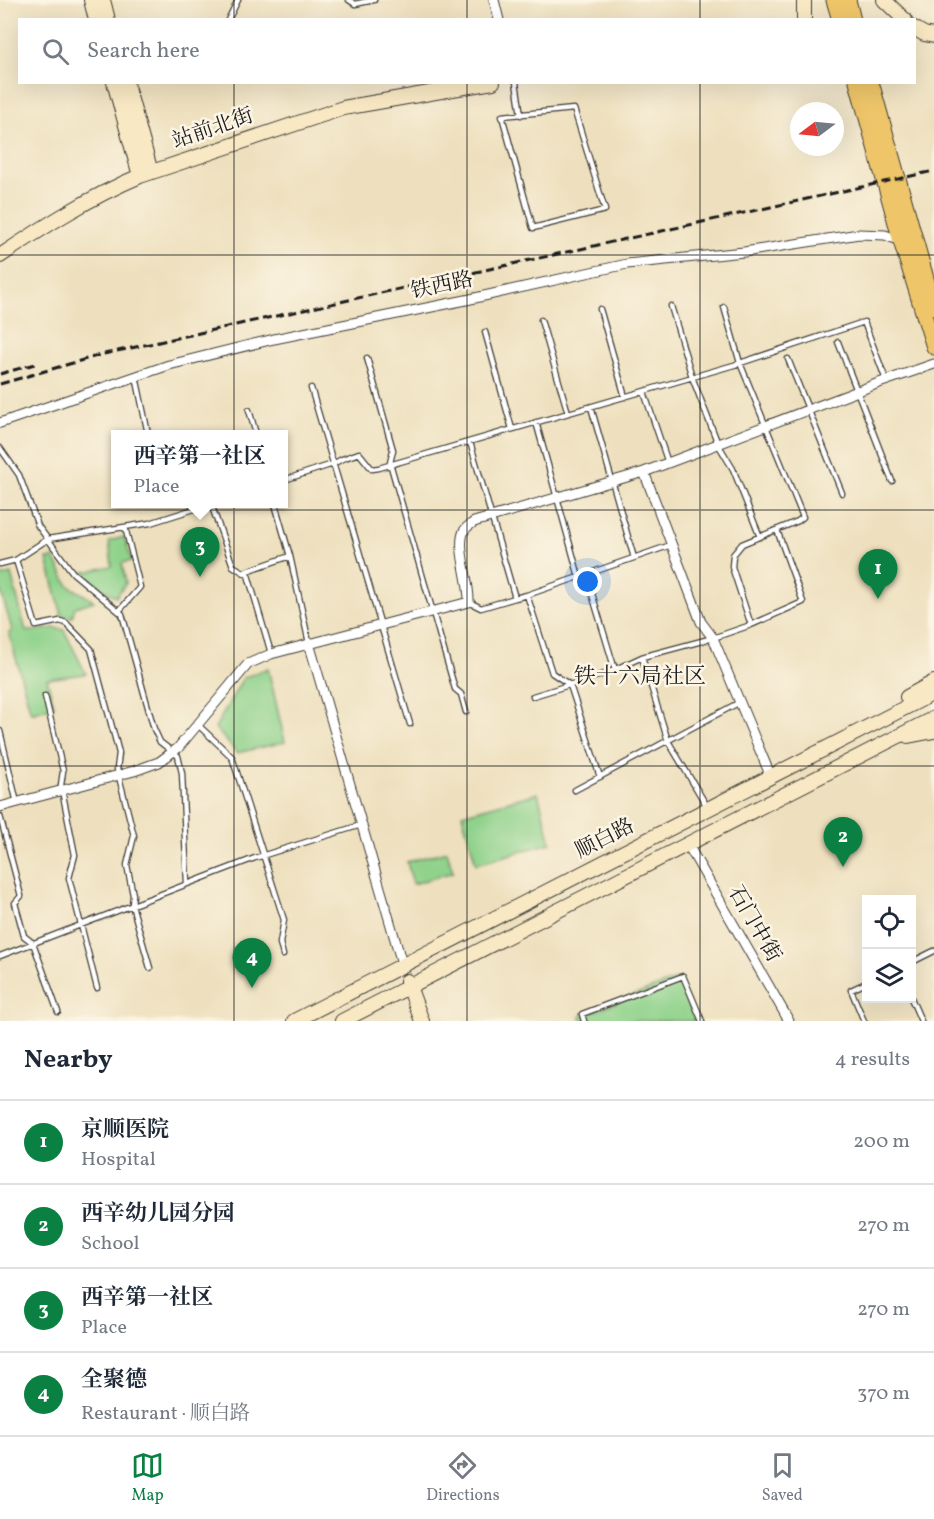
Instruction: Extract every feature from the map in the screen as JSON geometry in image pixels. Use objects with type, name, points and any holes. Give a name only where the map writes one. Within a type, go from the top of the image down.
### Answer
[{"type":"main road","points":[[91,0],[96,18]]},
{"type":"main road","points":[[103,0],[108,18]]},
{"type":"main road","points":[[804,0],[804,18]]},
{"type":"main road","points":[[834,0],[839,18]]},
{"type":"main road","points":[[848,0],[852,18]]},
{"type":"main road","points":[[884,0],[902,18]]},
{"type":"main road","points":[[916,29],[934,37]]},
{"type":"main road","points":[[916,43],[934,37]]},
{"type":"main road","points":[[115,84],[146,174]]},
{"type":"main road","points":[[126,84],[146,174]]},
{"type":"main road","name":"站前北街","points":[[0,256],[66,213],[115,187],[146,174],[343,108],[481,84]]},
{"type":"main road","points":[[858,84],[901,241],[934,346]]},
{"type":"main road","points":[[872,84],[934,307]]},
{"type":"main road","points":[[890,715],[905,699],[934,682]]},
{"type":"main road","name":"顺白路","points":[[294,1021],[934,693]]},
{"type":"main road","name":"顺白路","points":[[342,1021],[934,718]]},
{"type":"main road","points":[[897,737],[934,731]]},
{"type":"main road","points":[[403,967],[422,1021]]},
{"type":"street","points":[[494,0],[498,18]]},
{"type":"street","name":"铁西路","points":[[0,423],[169,365],[274,339],[627,264],[744,252],[858,234],[885,236],[901,241]]},
{"type":"street","points":[[0,807],[119,776],[159,762],[172,752],[248,664],[271,654],[309,643],[469,602],[470,589],[460,542],[464,529],[474,522],[644,472],[934,364]]},
{"type":"street","points":[[644,472],[700,622],[713,638],[771,777]]},
{"type":"street","points":[[309,643],[403,967]]},
{"type":"street","name":"石门中街","points":[[688,845],[789,1021]]},
{"type":"lane","points":[[229,18],[238,0]]},
{"type":"lane","points":[[349,0],[355,4],[374,0]]},
{"type":"lane","points":[[516,84],[521,115]]},
{"type":"lane","points":[[574,109],[605,210],[533,228],[502,116],[521,115],[574,109]]},
{"type":"lane","points":[[671,306],[692,377],[718,444],[733,469],[760,537]]},
{"type":"lane","points":[[724,307],[740,363],[803,517],[742,544],[733,555],[732,567],[751,625]]},
{"type":"lane","points":[[600,309],[625,397]]},
{"type":"lane","points":[[541,320],[568,413]]},
{"type":"lane","points":[[288,479],[359,453],[372,469],[391,465],[740,363],[864,322],[887,380]]},
{"type":"lane","points":[[485,332],[512,429]]},
{"type":"lane","points":[[837,342],[892,481]]},
{"type":"lane","points":[[367,358],[393,450],[391,465],[455,689],[460,694],[466,712]]},
{"type":"lane","points":[[788,359],[842,494]]},
{"type":"lane","points":[[136,376],[147,430]]},
{"type":"lane","points":[[311,388],[410,724]]},
{"type":"lane","points":[[644,392],[668,463]]},
{"type":"lane","points":[[591,407],[634,558]]},
{"type":"lane","points":[[249,410],[255,430]]},
{"type":"lane","points":[[536,422],[579,577]]},
{"type":"lane","points":[[470,442],[515,598]]},
{"type":"lane","points":[[0,448],[20,475],[38,526],[73,573],[122,614],[154,729],[160,742],[178,756],[182,773],[187,883]]},
{"type":"lane","points":[[0,564],[16,560],[48,539],[150,522],[197,508]]},
{"type":"lane","points":[[212,508],[233,566],[248,575],[271,654]]},
{"type":"lane","points":[[276,508],[290,556],[309,643]]},
{"type":"lane","points":[[119,610],[140,587],[124,527]]},
{"type":"lane","points":[[532,696],[615,670],[642,657],[751,625],[803,602],[777,530]]},
{"type":"lane","points":[[469,602],[481,608],[527,595],[672,545]]},
{"type":"lane","points":[[244,573],[290,556]]},
{"type":"lane","points":[[16,560],[36,626],[60,621],[66,623],[91,650],[119,753],[117,769],[134,836],[127,865],[133,895],[132,904],[150,969]]},
{"type":"lane","points":[[586,574],[615,670]]},
{"type":"lane","points":[[527,595],[552,673],[570,685],[600,777]]},
{"type":"lane","points":[[642,657],[668,741],[709,810]]},
{"type":"lane","points":[[45,696],[63,771],[62,791],[75,855],[69,878],[97,988]]},
{"type":"lane","points":[[575,790],[740,702]]},
{"type":"lane","points":[[197,724],[232,757],[284,920],[280,943],[283,955]]},
{"type":"lane","points":[[0,731],[17,802]]},
{"type":"lane","points":[[0,816],[21,896],[15,903],[24,936],[33,943],[58,1012]]},
{"type":"lane","points":[[0,956],[263,855],[361,825]]},
{"type":"lane","points":[[916,960],[934,951]]},
{"type":"lane","points":[[584,1021],[582,1014],[683,976],[702,1021]]},
{"type":"lane","points":[[862,985],[852,990],[864,1021]]},
{"type":"lane","points":[[912,1003],[921,1021]]},
{"type":"green space","points":[[124,537],[132,561],[122,563],[126,583],[116,597],[81,573],[112,566],[109,541]]},
{"type":"green space","points":[[54,558],[69,586],[94,601],[75,607],[72,617],[62,616],[47,559]]},
{"type":"green space","points":[[11,574],[26,631],[54,628],[64,630],[86,674],[47,679],[54,706],[31,713],[9,633],[12,630],[0,588],[0,577]]},
{"type":"green space","points":[[268,668],[285,742],[237,753],[215,728],[243,678]]},
{"type":"green space","points":[[538,793],[551,843],[476,864],[462,814]]},
{"type":"green space","points":[[447,851],[453,872],[413,884],[407,862]]},
{"type":"green space","points":[[677,979],[695,1021],[582,1021],[581,1016]]},
{"type":"railway","points":[[0,384],[104,354],[934,171]]},
{"type":"railway","points":[[0,374],[35,364]]},
{"type":"place","name":"西辛第一社区","points":[[200,577]]},
{"type":"place","name":"京顺医院","points":[[878,599]]},
{"type":"place","name":"西辛幼儿园分园","points":[[843,867]]},
{"type":"place","name":"全聚德","points":[[252,988]]},
{"type":"district","name":"铁十六局社区","points":[[640,677]]}]
